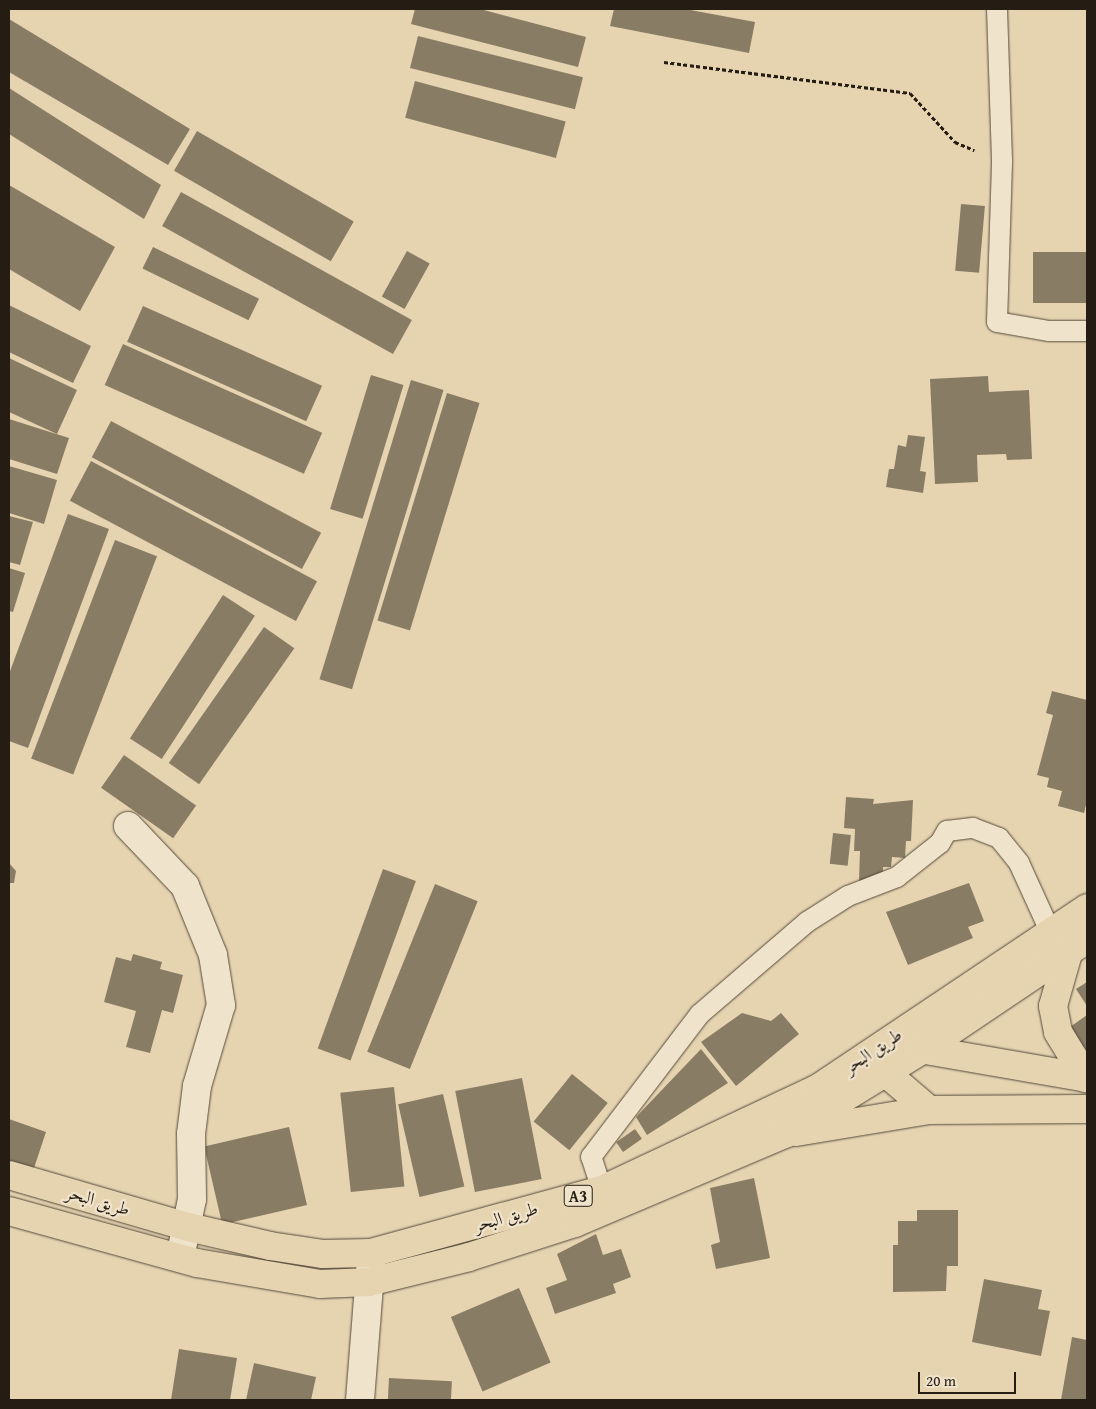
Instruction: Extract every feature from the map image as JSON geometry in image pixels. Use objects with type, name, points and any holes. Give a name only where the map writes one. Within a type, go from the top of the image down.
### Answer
[{"type":"highway","name":"طريق البحر","points":[[9,1211],[180,1258],[320,1284],[369,1282],[469,1257],[574,1223],[787,1133],[876,1063],[890,1040],[1087,908]]},
{"type":"highway","name":"طريق البحر","points":[[9,1176],[188,1227],[323,1254],[371,1253],[602,1190],[876,1063],[922,1050],[1078,944]]},
{"type":"highway","points":[[1078,944],[1053,1006],[1058,1032],[1087,1078]]},
{"type":"highway","points":[[890,1040],[922,1050],[1087,1078]]},
{"type":"highway","points":[[876,1063],[929,1110]]},
{"type":"highway","points":[[787,1133],[929,1110],[1087,1109]]},
{"type":"street","points":[[128,826],[185,886],[213,955],[221,1005],[197,1086],[191,1134],[188,1227],[180,1258]]},
{"type":"street","points":[[360,1400],[371,1253]]},
{"type":"lane","points":[[997,9],[1002,163],[996,322],[1049,332],[1087,330]]},
{"type":"lane","points":[[602,1190],[591,1157],[700,1014],[807,922],[848,896],[897,876],[940,842],[947,831],[973,828],[999,838],[1019,863],[1050,931]]},
{"type":"path","points":[[664,62],[910,92],[955,142],[1002,163]]},
{"type":"building","points":[[415,9],[480,9],[586,37],[578,67],[411,24]]},
{"type":"building","points":[[614,9],[685,9],[755,22],[749,53],[610,26]]},
{"type":"building","points":[[9,19],[190,129],[168,165],[9,72]]},
{"type":"building","points":[[418,36],[583,77],[575,109],[410,68]]},
{"type":"building","points":[[415,81],[566,121],[556,158],[405,118]]},
{"type":"building","points":[[9,88],[161,185],[144,219],[9,134]]},
{"type":"building","points":[[197,131],[354,221],[331,261],[174,171]]},
{"type":"building","points":[[9,185],[115,247],[80,311],[9,269]]},
{"type":"building","points":[[181,192],[412,320],[393,354],[162,226]]},
{"type":"building","points":[[961,204],[985,206],[979,273],[955,271]]},
{"type":"building","points":[[153,247],[259,299],[249,320],[142,269]]},
{"type":"building","points":[[407,251],[430,264],[405,309],[382,296]]},
{"type":"building","points":[[1033,252],[1087,252],[1087,303],[1033,303]]},
{"type":"building","points":[[9,305],[91,346],[73,383],[9,352]]},
{"type":"building","points":[[143,306],[322,386],[306,421],[127,342]]},
{"type":"building","points":[[123,344],[322,433],[304,474],[105,385]]},
{"type":"building","points":[[9,358],[77,390],[57,434],[9,412]]},
{"type":"building","points":[[371,375],[404,385],[363,519],[330,509]]},
{"type":"building","points":[[988,376],[989,392],[1029,390],[1032,459],[1007,460],[1006,454],[977,455],[978,482],[935,484],[930,379]]},
{"type":"building","points":[[411,380],[444,390],[352,689],[319,679]]},
{"type":"building","points":[[447,393],[480,403],[410,631],[377,621]]},
{"type":"building","points":[[9,419],[69,438],[57,474],[9,459]]},
{"type":"building","points":[[111,421],[321,533],[302,569],[92,457]]},
{"type":"building","points":[[908,435],[925,437],[920,471],[926,472],[923,493],[886,487],[889,469],[894,469],[898,445],[906,447]]},
{"type":"building","points":[[91,461],[317,581],[296,621],[70,501]]},
{"type":"building","points":[[9,466],[57,480],[44,524],[9,513]]},
{"type":"building","points":[[68,514],[109,529],[28,748],[9,741],[9,674]]},
{"type":"building","points":[[9,516],[33,522],[20,565],[9,562]]},
{"type":"building","points":[[115,540],[157,556],[73,775],[31,758]]},
{"type":"building","points":[[9,568],[25,573],[13,612],[9,611]]},
{"type":"building","points":[[223,595],[255,616],[162,759],[130,738]]},
{"type":"building","points":[[264,627],[294,648],[199,784],[169,763]]},
{"type":"building","points":[[1052,691],[1087,700],[1087,801],[1084,813],[1058,806],[1062,791],[1047,787],[1049,778],[1037,775],[1053,715],[1046,713]]},
{"type":"building","points":[[124,755],[196,805],[173,838],[101,788]]},
{"type":"building","points":[[846,797],[874,799],[873,804],[913,800],[911,841],[906,841],[905,858],[892,857],[891,867],[883,867],[883,881],[859,881],[860,851],[854,851],[855,829],[844,828]]},
{"type":"building","points":[[833,833],[851,835],[848,866],[830,864]]},
{"type":"building","points":[[9,863],[16,871],[14,883],[9,883]]},
{"type":"building","points":[[383,869],[416,881],[351,1060],[318,1048]]},
{"type":"building","points":[[969,883],[984,921],[968,927],[973,938],[908,965],[886,912]]},
{"type":"building","points":[[435,884],[478,901],[410,1069],[367,1052]]},
{"type":"building","points":[[133,954],[162,962],[160,969],[183,975],[173,1013],[162,1010],[150,1053],[126,1047],[136,1011],[104,1002],[116,957],[131,961]]},
{"type":"building","points":[[1087,982],[1087,1006],[1076,989]]},
{"type":"building","points":[[742,1013],[771,1021],[781,1013],[799,1034],[736,1086],[701,1042]]},
{"type":"building","points":[[1087,1015],[1087,1052],[1070,1027]]},
{"type":"building","points":[[701,1049],[728,1083],[647,1135],[636,1117]]},
{"type":"building","points":[[572,1074],[608,1103],[569,1150],[534,1121]]},
{"type":"building","points":[[522,1078],[542,1179],[475,1192],[455,1091]]},
{"type":"building","points":[[394,1087],[404,1186],[351,1192],[340,1093]]},
{"type":"building","points":[[443,1094],[464,1187],[420,1197],[398,1104]]},
{"type":"building","points":[[9,1119],[46,1132],[30,1180],[9,1173]]},
{"type":"building","points":[[289,1127],[307,1205],[222,1225],[204,1147]]},
{"type":"building","points":[[635,1129],[642,1139],[623,1152],[616,1142]]},
{"type":"building","points":[[754,1178],[770,1258],[716,1269],[711,1245],[720,1242],[710,1188]]},
{"type":"building","points":[[917,1210],[958,1210],[958,1266],[947,1266],[946,1291],[893,1292],[893,1245],[898,1245],[898,1221],[917,1221]]},
{"type":"building","points":[[596,1234],[603,1255],[621,1249],[631,1277],[613,1284],[616,1293],[555,1314],[546,1288],[567,1280],[557,1254]]},
{"type":"building","points":[[984,1279],[1042,1290],[1038,1309],[1050,1311],[1041,1356],[972,1342]]},
{"type":"building","points":[[519,1288],[551,1363],[483,1391],[451,1317]]},
{"type":"building","points":[[1072,1337],[1087,1340],[1087,1400],[1061,1400]]},
{"type":"building","points":[[179,1349],[237,1358],[230,1400],[171,1400]]},
{"type":"building","points":[[254,1363],[316,1377],[311,1400],[246,1400]]},
{"type":"building","points":[[389,1378],[452,1381],[451,1400],[388,1400]]}]
